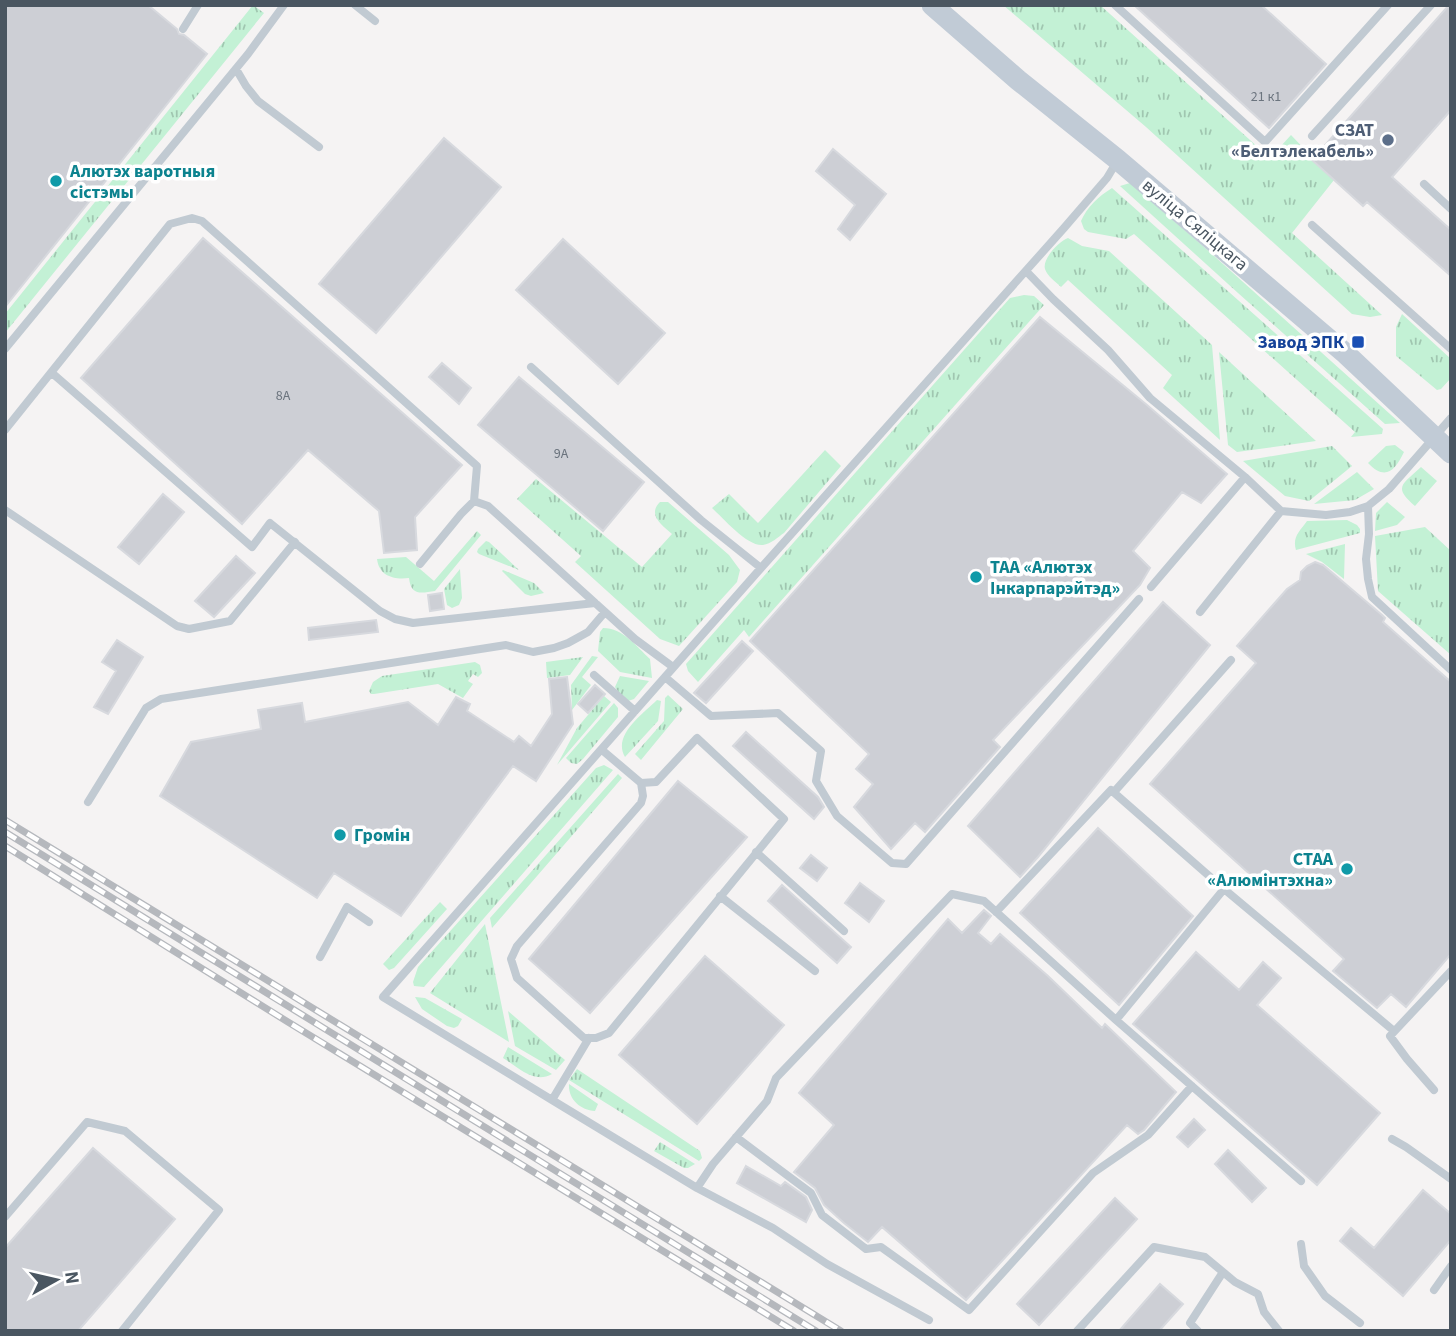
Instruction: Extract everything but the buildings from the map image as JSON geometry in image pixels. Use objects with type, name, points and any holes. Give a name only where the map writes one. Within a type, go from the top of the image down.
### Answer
[{"type":"main road","name":"вуліца Сяліцкага","points":[[932,5],[1346,354],[1451,453]]},
{"type":"lane","points":[[183,29],[198,5]]},
{"type":"lane","points":[[5,349],[236,69],[284,5]]},
{"type":"lane","points":[[355,5],[376,21]]},
{"type":"lane","points":[[1115,5],[1265,142],[1388,5]]},
{"type":"lane","points":[[1312,136],[1431,5]]},
{"type":"lane","points":[[236,69],[258,101],[319,147]]},
{"type":"lane","points":[[929,1320],[827,1264],[774,1228],[697,1188],[383,997],[1026,271],[1107,178],[1118,160]]},
{"type":"lane","points":[[1424,184],[1451,209]]},
{"type":"lane","points":[[5,430],[170,224],[192,218],[202,221],[477,466],[474,501],[420,564]]},
{"type":"lane","points":[[1312,225],[1451,349]]},
{"type":"lane","points":[[1026,271],[1108,350],[1150,398],[1245,477],[1281,511],[1326,515],[1368,506],[1389,488],[1451,418]]},
{"type":"lane","points":[[531,367],[701,520],[761,568]]},
{"type":"lane","points":[[52,373],[252,547],[270,523],[380,611],[395,619],[414,624],[595,604]]},
{"type":"lane","points":[[1151,587],[1245,477]]},
{"type":"lane","points":[[474,501],[488,506],[635,639],[673,667]]},
{"type":"lane","points":[[1368,506],[1366,559],[1373,597],[1451,670]]},
{"type":"lane","points":[[5,510],[177,626],[189,629],[230,621],[295,542]]},
{"type":"lane","points":[[1200,612],[1281,511]]},
{"type":"lane","points":[[665,677],[711,716],[778,713],[821,751],[816,781],[837,816],[892,863],[906,864],[1139,599]]},
{"type":"lane","points":[[88,802],[146,708],[161,699],[506,645],[533,652],[554,648],[588,632],[605,612]]},
{"type":"lane","points":[[1114,792],[1231,660]]},
{"type":"lane","points":[[594,675],[635,711]]},
{"type":"lane","points":[[602,750],[641,783],[656,782],[697,738],[784,819],[609,1032],[596,1038],[584,1038],[517,978],[511,958],[517,946],[640,803],[641,783]]},
{"type":"lane","points":[[996,912],[1111,789],[1224,889],[1394,1031]]},
{"type":"lane","points":[[756,852],[844,931]]},
{"type":"lane","points":[[1116,1020],[1224,889]]},
{"type":"lane","points":[[697,1188],[713,1164],[767,1101],[776,1078],[952,894],[984,901],[1301,1181]]},
{"type":"lane","points":[[720,895],[815,971]]},
{"type":"lane","points":[[320,957],[346,907],[369,922]]},
{"type":"lane","points":[[1434,1090],[1390,1036],[1451,971]]},
{"type":"lane","points":[[552,1100],[589,1038]]},
{"type":"lane","points":[[736,1137],[811,1193],[822,1215],[866,1250],[881,1247],[969,1310],[1093,1173],[1149,1135],[1192,1086]]},
{"type":"lane","points":[[5,1217],[87,1122],[125,1131],[219,1210],[122,1331]]},
{"type":"lane","points":[[1392,1139],[1451,1179]]},
{"type":"lane","points":[[1301,1244],[1304,1266],[1325,1296],[1360,1323]]},
{"type":"lane","points":[[1077,1331],[1154,1247],[1205,1257],[1235,1282],[1258,1294],[1264,1312],[1279,1331]]},
{"type":"lane","points":[[1434,1290],[1451,1266]]},
{"type":"lane","points":[[1198,1331],[1187,1327],[1223,1272]]},
{"type":"green space","points":[[253,5],[264,13],[5,333],[5,314]]},
{"type":"green space","points":[[1003,5],[1100,5],[1270,158],[1291,135],[1334,180],[1292,233],[1382,315],[1370,317],[1352,314],[1146,127]]},
{"type":"green space","points":[[1130,183],[1400,423],[1385,424],[1120,186]]},
{"type":"green space","points":[[1112,188],[1383,429],[1382,434],[1351,437],[1355,432],[1134,234],[1126,239],[1084,229],[1081,221],[1087,211],[1098,198]]},
{"type":"green space","points":[[1068,238],[1082,246],[1109,251],[1212,345],[1220,440],[1163,388],[1172,375],[1068,280],[1061,287],[1048,274],[1045,265],[1049,256],[1056,246]]},
{"type":"green space","points":[[1034,296],[1044,305],[749,637],[744,630],[698,682],[688,671],[686,664],[1010,298]]},
{"type":"green space","points":[[1402,314],[1451,359],[1451,378],[1441,389],[1437,390],[1396,356],[1396,327]]},
{"type":"green space","points":[[1219,352],[1316,441],[1237,452],[1228,445]]},
{"type":"green space","points":[[1395,445],[1404,452],[1393,469],[1380,472],[1368,463],[1386,446]]},
{"type":"green space","points":[[1332,446],[1352,466],[1309,501],[1285,496],[1243,461]]},
{"type":"green space","points":[[825,450],[841,466],[784,533],[769,543],[763,545],[750,542],[712,508],[729,494],[758,523]]},
{"type":"green space","points":[[1421,467],[1437,481],[1415,506],[1402,490],[1405,482]]},
{"type":"green space","points":[[1357,472],[1374,489],[1355,500],[1314,504]]},
{"type":"green space","points":[[536,479],[642,567],[672,534],[655,515],[660,502],[668,502],[729,555],[740,570],[737,582],[679,646],[660,639],[575,562],[581,556],[517,499]]},
{"type":"green space","points":[[1387,502],[1405,517],[1397,525],[1375,531],[1376,513]]},
{"type":"green space","points":[[1347,520],[1357,525],[1360,533],[1296,550],[1296,538],[1307,521]]},
{"type":"green space","points":[[1425,527],[1451,551],[1451,655],[1378,591],[1375,536]]},
{"type":"green space","points":[[477,531],[481,535],[435,591],[414,591],[409,578],[388,576],[378,565],[377,559],[406,557],[434,581]]},
{"type":"green space","points":[[486,541],[519,570],[479,554],[478,549]]},
{"type":"green space","points":[[1345,544],[1344,579],[1322,562],[1306,554]]},
{"type":"green space","points":[[460,569],[462,598],[459,605],[452,608],[447,605],[444,589]]},
{"type":"green space","points":[[503,570],[534,583],[544,593],[531,596],[525,594]]},
{"type":"green space","points":[[603,628],[623,634],[650,659],[652,678],[620,672],[598,651]]},
{"type":"green space","points":[[592,656],[598,657],[582,677],[591,685],[572,710],[571,685]]},
{"type":"green space","points":[[583,657],[570,675],[547,678],[546,662]]},
{"type":"green space","points":[[475,662],[480,665],[482,673],[478,677],[473,674],[468,681],[473,684],[463,698],[438,684],[374,694],[369,691],[373,682],[382,676]]},
{"type":"green space","points":[[620,676],[649,681],[634,699],[628,701],[615,687]]},
{"type":"green space","points":[[668,695],[683,709],[641,760],[635,754],[664,721],[665,698]]},
{"type":"green space","points":[[604,696],[611,702],[557,765],[577,728]]},
{"type":"green space","points":[[657,700],[661,701],[658,721],[625,757],[622,749],[626,733],[637,718]]},
{"type":"green space","points":[[614,703],[618,708],[618,717],[583,759],[577,764],[571,763],[566,758]]},
{"type":"green space","points":[[604,765],[613,770],[424,987],[414,986],[418,967],[596,768]]},
{"type":"green space","points":[[618,774],[622,778],[492,928],[490,918]]},
{"type":"green space","points":[[440,902],[447,909],[394,968],[389,970],[383,964]]},
{"type":"green space","points":[[485,924],[509,1042],[430,993]]},
{"type":"green space","points":[[415,997],[425,998],[462,1019],[454,1028],[447,1026],[422,1009]]},
{"type":"green space","points":[[508,1011],[565,1060],[556,1070],[515,1046]]},
{"type":"green space","points":[[508,1047],[552,1074],[539,1077],[521,1070],[503,1058]]},
{"type":"green space","points":[[577,1069],[700,1151],[702,1158],[699,1161],[569,1080]]},
{"type":"green space","points":[[569,1084],[598,1104],[595,1111],[576,1103]]},
{"type":"green space","points":[[660,1142],[695,1164],[684,1168],[654,1151]]},
{"type":"railway","points":[[5,820],[841,1331]]},
{"type":"railway","points":[[5,832],[816,1331]]},
{"type":"railway","points":[[5,846],[794,1331]]},
{"type":"place","name":"СЗАТ «Белтэлекабель»","points":[[1388,140]]},
{"type":"place","name":"Алютэх варотныя сістэмы","points":[[56,181]]},
{"type":"place","name":"Завод ЭПК","points":[[1358,342]]},
{"type":"place","name":"ТАА «Алютэх Інкарпарэйтэд»","points":[[976,577]]},
{"type":"place","name":"Громін","points":[[340,835]]},
{"type":"place","name":"СТАА «Алюмінтэхна»","points":[[1347,869]]}]
